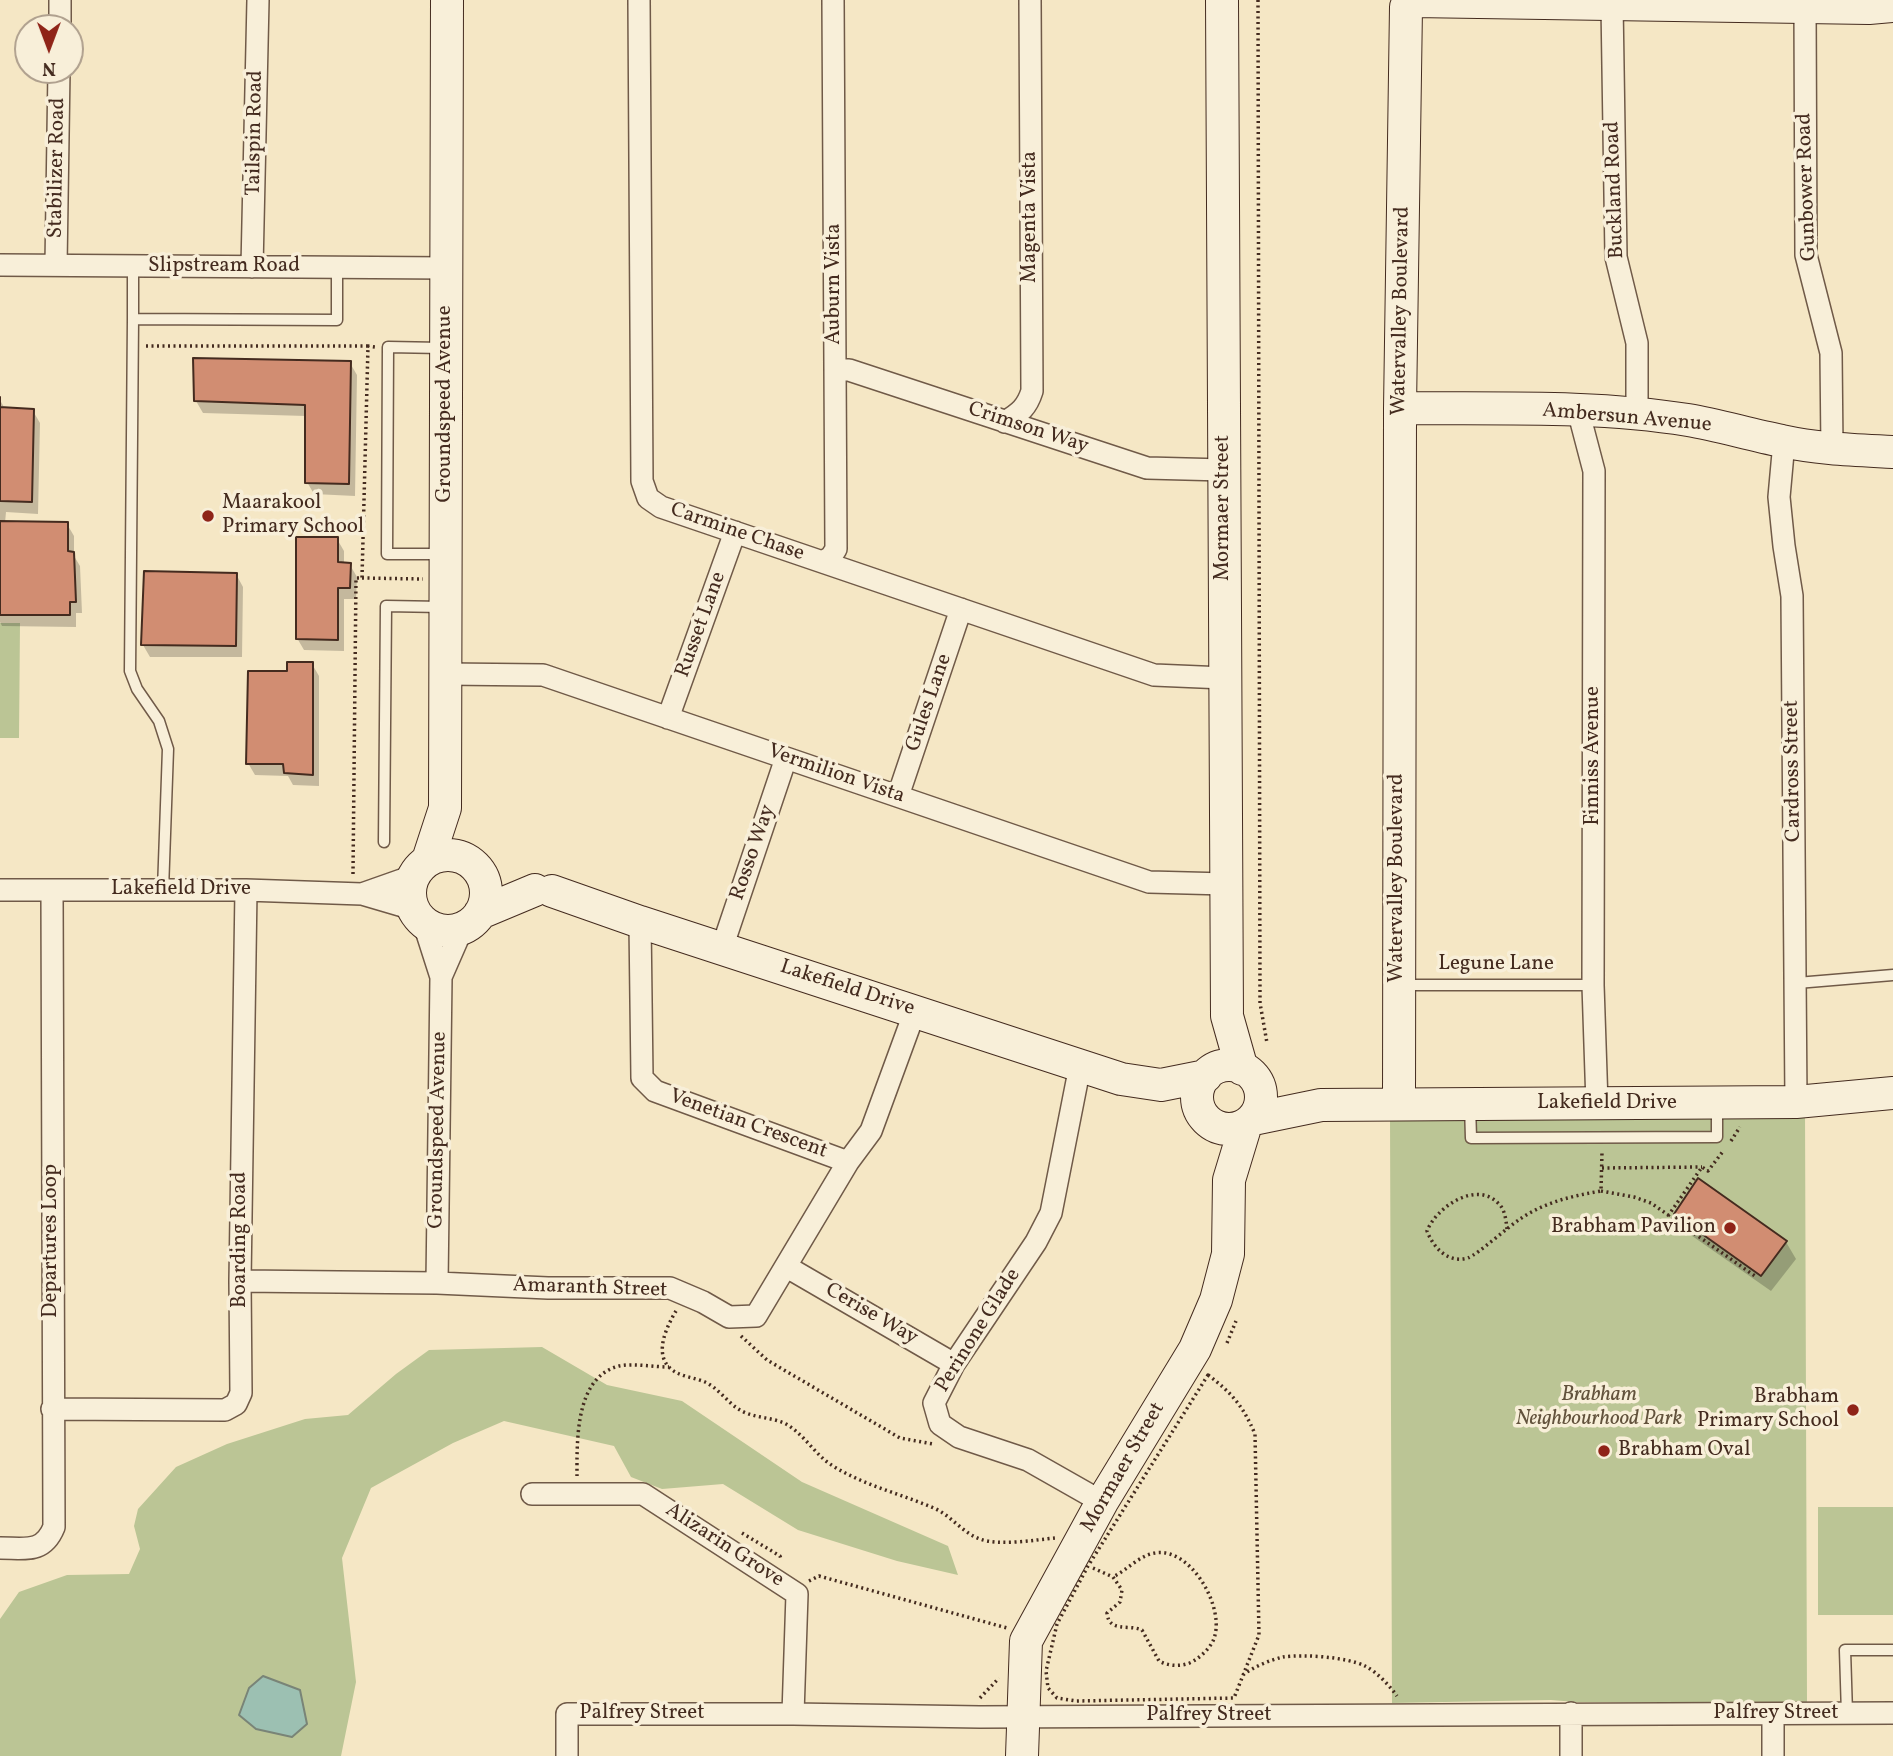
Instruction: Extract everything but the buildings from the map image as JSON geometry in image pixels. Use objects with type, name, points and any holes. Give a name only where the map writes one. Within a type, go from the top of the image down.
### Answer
[{"type":"street","name":"Tailspin Road","points":[[252,267],[258,0]]},
{"type":"street","name":"Groundspeed Avenue","points":[[421,868],[445,808],[447,0]]},
{"type":"street","name":"Carmine Chase","points":[[639,0],[642,481],[648,498],[662,507],[1154,675],[1224,678]]},
{"type":"street","name":"Auburn Vista","points":[[823,562],[831,557],[836,549],[833,0]]},
{"type":"street","name":"Magenta Vista","points":[[1005,422],[1020,414],[1032,391],[1030,0]]},
{"type":"street","name":"Mormaer Street","points":[[1222,0],[1224,678],[1227,1016],[1230,1075]]},
{"type":"street","name":"Watervalley Boulevard","points":[[1399,1104],[1400,408],[1406,7],[1414,1],[1893,6]]},
{"type":"street","name":"Buckland Road","points":[[1612,4],[1616,257],[1637,343],[1637,415]]},
{"type":"street","name":"Gunbower Road","points":[[1805,7],[1806,255],[1831,353],[1832,449]]},
{"type":"street","name":"Stabilizer Road","points":[[56,265],[59,84]]},
{"type":"street","name":"Slipstream Road","points":[[0,265],[448,268]]},
{"type":"street","name":"Crimson Way","points":[[835,370],[849,370],[1147,468],[1224,470]]},
{"type":"street","name":"Ambersun Avenue","points":[[1400,408],[1578,410],[1637,415],[1688,420],[1784,442],[1832,449],[1893,452]]},
{"type":"street","name":"Finniss Avenue","points":[[1578,410],[1594,471],[1593,985],[1597,1104]]},
{"type":"street","name":"Cardross Street","points":[[1784,442],[1779,497],[1792,596],[1796,1102]]},
{"type":"street","name":"Russet Lane","points":[[668,718],[735,532]]},
{"type":"street","name":"Gules Lane","points":[[898,796],[961,609]]},
{"type":"street","name":"Vermilion Vista","points":[[445,674],[543,675],[1149,882],[1226,884]]},
{"type":"street","name":"Rosso Way","points":[[722,948],[786,758]]},
{"type":"street","name":"Groundspeed Avenue","points":[[445,808],[475,869]]},
{"type":"street","points":[[471,921],[486,893],[475,869],[456,855],[443,854],[421,868],[409,889],[419,916],[436,930],[450,931],[543,891]]},
{"type":"street","name":"Lakefield Drive","points":[[357,894],[421,868]]},
{"type":"street","name":"Lakefield Drive","points":[[475,869],[1121,1079],[1161,1085],[1230,1075],[1321,1105]]},
{"type":"street","name":"Lakefield Drive","points":[[0,890],[246,890],[357,894],[419,916]]},
{"type":"street","name":"Departures Loop","points":[[0,1548],[30,1548],[41,1545],[50,1537],[54,1527],[52,890]]},
{"type":"street","name":"Boarding Road","points":[[52,1409],[225,1410],[236,1404],[241,1393],[240,1281],[246,890]]},
{"type":"street","name":"Groundspeed Avenue","points":[[419,916],[441,977],[437,1283]]},
{"type":"street","name":"Groundspeed Avenue","points":[[441,977],[471,921]]},
{"type":"street","name":"Venetian Crescent","points":[[640,922],[642,1078],[655,1091],[848,1162]]},
{"type":"street","name":"Amaranth Street","points":[[240,1281],[670,1288],[729,1317],[756,1316],[848,1162],[871,1131],[915,1011]]},
{"type":"street","name":"Perinone Glade","points":[[1080,1066],[1051,1213],[1036,1242],[954,1364],[934,1403],[940,1424],[959,1437],[1028,1460],[1102,1502]]},
{"type":"street","points":[[1230,1075],[1261,1103],[1249,1122],[1229,1129],[1206,1116],[1198,1091],[1230,1075]]},
{"type":"street","name":"Lakefield Drive","points":[[1161,1085],[1206,1116]]},
{"type":"street","name":"Lakefield Drive","points":[[1249,1122],[1321,1105],[1597,1104],[1717,1111],[1893,1093]]},
{"type":"street","name":"Mormaer Street","points":[[1022,1756],[1026,1641],[1102,1502],[1195,1349],[1216,1300],[1228,1254],[1228,1180],[1206,1116]]},
{"type":"street","name":"Mormaer Street","points":[[1228,1180],[1249,1122]]},
{"type":"street","name":"Cerise Way","points":[[787,1267],[954,1364]]},
{"type":"street","name":"Alizarin Grove","points":[[532,1493],[643,1493],[797,1594],[793,1714]]},
{"type":"street","points":[[1571,1713],[1571,1756]]},
{"type":"street","name":"Palfrey Street","points":[[567,1756],[567,1714],[980,1717],[1893,1713]]},
{"type":"street","points":[[1773,1715],[1773,1756]]},
{"type":"lane","points":[[133,266],[130,671],[137,689],[159,720],[168,749],[163,890]]},
{"type":"lane","points":[[133,319],[337,320],[337,268]]},
{"type":"lane","points":[[445,580],[387,554],[388,347],[446,348]]},
{"type":"lane","points":[[384,842],[386,606],[445,580]]},
{"type":"lane","points":[[1797,983],[1893,975]]},
{"type":"lane","name":"Legune Lane","points":[[1398,985],[1593,985]]},
{"type":"lane","points":[[1470,1104],[1471,1138],[1717,1137],[1717,1111]]},
{"type":"lane","points":[[1846,1714],[1845,1650],[1893,1650]]},
{"type":"path","points":[[1258,0],[1260,1003],[1267,1043]]},
{"type":"path","points":[[133,345],[388,347]]},
{"type":"path","points":[[362,578],[368,346]]},
{"type":"path","points":[[357,894],[356,578],[445,580]]},
{"type":"path","points":[[1602,1168],[1702,1167],[1708,1171],[1741,1126],[1741,1119],[1717,1111]]},
{"type":"path","points":[[1601,1191],[1602,1137]]},
{"type":"path","points":[[1668,1216],[1702,1167]]},
{"type":"path","points":[[1507,1228],[1505,1213],[1498,1202],[1484,1195],[1462,1197],[1447,1205],[1427,1231],[1432,1243],[1441,1253],[1452,1258],[1468,1258],[1507,1228],[1548,1203],[1601,1191],[1651,1203],[1755,1276]]},
{"type":"path","points":[[669,1367],[664,1357],[665,1333],[686,1295]]},
{"type":"path","points":[[1221,1353],[1237,1319]]},
{"type":"path","points":[[735,1330],[767,1360],[900,1438],[935,1444]]},
{"type":"path","points":[[576,1493],[577,1441],[582,1412],[592,1387],[604,1371],[622,1366],[669,1367],[720,1391],[740,1410],[785,1424],[802,1436],[830,1465],[853,1478],[940,1511],[958,1526],[982,1540],[1014,1541],[1055,1538],[1062,1535]]},
{"type":"path","points":[[1208,1375],[1231,1392],[1255,1434],[1259,1635],[1234,1698],[1076,1701],[1058,1698],[1048,1688],[1046,1671],[1057,1624],[1088,1566],[1208,1375]]},
{"type":"path","points":[[736,1529],[780,1556],[781,1563]]},
{"type":"path","points":[[1049,1549],[1055,1538]]},
{"type":"path","points":[[1088,1566],[1113,1577],[1122,1590],[1120,1602],[1107,1614],[1112,1625],[1142,1630],[1159,1661],[1165,1664],[1185,1664],[1206,1650],[1216,1633],[1213,1605],[1200,1579],[1182,1560],[1175,1555],[1156,1552],[1113,1577]]},
{"type":"path","points":[[803,1584],[818,1576],[1012,1629]]},
{"type":"path","points":[[1240,1678],[1250,1669],[1283,1657],[1329,1658],[1365,1666],[1390,1686],[1403,1703]]},
{"type":"green space","points":[[0,623],[20,623],[19,738],[0,738]]},
{"type":"green space","name":"Brabham Neighbourhood Park","points":[[1805,1110],[1807,1702],[1551,1700],[1392,1703],[1390,1116]]},
{"type":"green space","points":[[542,1347],[607,1385],[682,1401],[802,1482],[948,1546],[958,1575],[897,1561],[798,1530],[723,1484],[662,1489],[631,1477],[614,1446],[504,1421],[453,1443],[371,1488],[342,1558],[356,1682],[341,1756],[0,1756],[0,1619],[19,1592],[67,1575],[129,1574],[140,1549],[134,1526],[138,1509],[176,1467],[227,1444],[305,1419],[348,1415],[429,1350]]},
{"type":"green space","points":[[1818,1507],[1893,1507],[1893,1615],[1818,1615]]},
{"type":"shaded area","points":[[263,1676],[300,1690],[307,1724],[292,1737],[256,1729],[239,1715],[249,1688]]},
{"type":"place","name":"Maarakool Primary School","points":[[208,516]]},
{"type":"place","name":"Brabham Pavilion","points":[[1730,1228]]},
{"type":"place","name":"Brabham Primary School","points":[[1853,1410]]},
{"type":"place","name":"Brabham Oval","points":[[1604,1451]]}]
